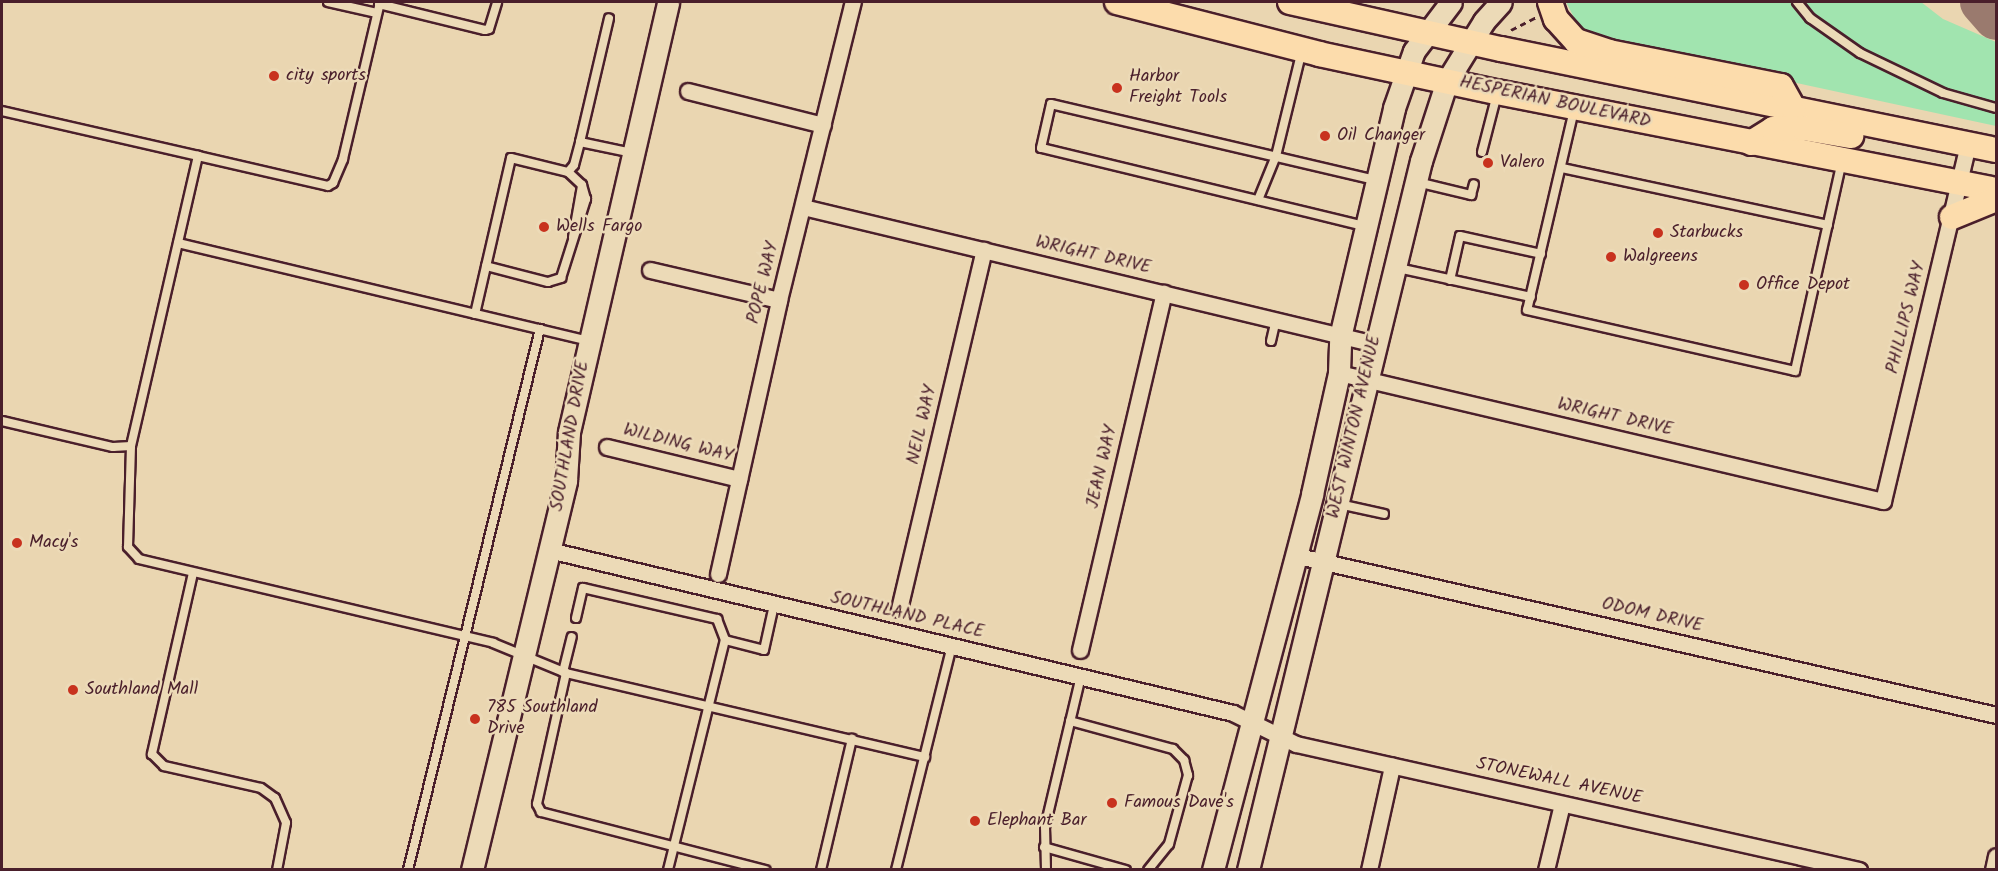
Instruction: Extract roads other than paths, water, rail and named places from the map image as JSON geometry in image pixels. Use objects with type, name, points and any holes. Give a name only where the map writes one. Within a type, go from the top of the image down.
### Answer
[{"type":"main road","name":"SOUTHLAND DRIVE","points":[[472,870],[566,480],[568,432],[668,2]]},
{"type":"main road","name":"HESPERIAN BOULEVARD","points":[[1117,2],[1302,49],[1497,92],[1996,190]]},
{"type":"main road","points":[[1290,2],[1470,43],[1996,150]]},
{"type":"main road","name":"WEST WINTON AVENUE","points":[[1212,868],[1254,724],[1298,556],[1339,373],[1340,337],[1365,226],[1405,72],[1425,32],[1451,2]]},
{"type":"main road","name":"WEST WINTON AVENUE","points":[[1248,870],[1416,181],[1447,81],[1470,43],[1501,2]]},
{"type":"main road","points":[[1547,7],[1576,41],[1609,52],[1781,86],[1793,108]]},
{"type":"main road","points":[[1750,143],[1773,129],[1803,128],[1859,138],[1898,131]]},
{"type":"main road","points":[[1952,217],[1996,199]]},
{"type":"street","name":"POPE WAY","points":[[718,574],[779,300],[854,2]]},
{"type":"street","points":[[688,91],[823,125]]},
{"type":"street","name":"PHILLIPS WAY","points":[[1883,501],[1968,144]]},
{"type":"street","name":"WRIGHT DRIVE","points":[[803,207],[1375,344]]},
{"type":"street","name":"NEIL WAY","points":[[899,609],[984,250]]},
{"type":"street","points":[[650,270],[779,300]]},
{"type":"street","name":"JEAN WAY","points":[[1080,650],[1164,293]]},
{"type":"street","name":"WRIGHT DRIVE","points":[[1339,373],[1883,501]]},
{"type":"street","name":"WILDING WAY","points":[[608,447],[740,479]]},
{"type":"street","name":"SOUTHLAND PLACE","points":[[549,550],[1233,712],[1254,724]]},
{"type":"street","name":"ODOM DRIVE","points":[[1298,556],[1996,715]]},
{"type":"street","name":"STONEWALL AVENUE","points":[[1254,724],[1296,744],[1859,870]]},
{"type":"street","points":[[1369,870],[1392,766]]},
{"type":"street","points":[[1546,870],[1562,804]]},
{"type":"street","points":[[1993,870],[1996,856]]},
{"type":"lane","points":[[328,2],[377,13]]},
{"type":"lane","points":[[2,111],[328,186],[333,183],[343,159],[380,3],[485,30],[489,29],[497,2]]},
{"type":"lane","points":[[1797,2],[1810,18],[1860,53],[1943,93],[1996,108]]},
{"type":"lane","points":[[568,172],[574,165],[609,18]]},
{"type":"lane","points":[[1258,200],[1276,156],[1302,49]]},
{"type":"lane","points":[[1482,152],[1497,92]]},
{"type":"lane","points":[[1365,226],[1041,147],[1051,104],[1377,180]]},
{"type":"lane","points":[[1575,108],[1527,310],[1795,371],[1842,160]]},
{"type":"lane","points":[[580,142],[633,153]]},
{"type":"lane","points":[[198,156],[131,446],[128,547],[139,559],[464,636],[524,654],[565,672],[708,708],[926,757]]},
{"type":"lane","points":[[475,314],[486,266],[512,158],[568,172],[582,185],[586,199],[561,278],[548,282],[486,266]]},
{"type":"lane","points":[[1562,168],[1828,225]]},
{"type":"lane","points":[[1416,181],[1470,195],[1474,184]]},
{"type":"lane","points":[[1450,280],[1460,236],[1541,254]]},
{"type":"lane","points":[[177,243],[588,341]]},
{"type":"lane","points":[[1394,267],[1531,297]]},
{"type":"lane","points":[[1271,340],[1276,320]]},
{"type":"lane","points":[[408,870],[540,329]]},
{"type":"lane","points":[[2,421],[113,447],[131,446]]},
{"type":"lane","points":[[1337,504],[1384,514]]},
{"type":"lane","points":[[193,573],[152,754],[164,766],[261,788],[275,798],[286,823],[277,870]]},
{"type":"lane","points":[[576,618],[583,588],[717,619],[725,640],[668,870]]},
{"type":"lane","points":[[725,640],[764,650],[774,605]]},
{"type":"lane","points":[[572,637],[537,804],[541,812],[766,870]]},
{"type":"lane","points":[[896,870],[952,646]]},
{"type":"lane","points":[[1046,870],[1045,827],[1081,676]]},
{"type":"lane","points":[[1070,722],[1173,749],[1184,760],[1188,775],[1169,844],[1148,870]]},
{"type":"lane","points":[[821,870],[852,740]]},
{"type":"lane","points":[[1044,847],[1126,870]]},
{"type":"place","name":"city sports","points":[[274,76]]},
{"type":"place","name":"Harbor Freight Tools","points":[[1117,88]]},
{"type":"place","name":"Oil Changer","points":[[1325,136]]},
{"type":"place","name":"Valero","points":[[1488,163]]},
{"type":"place","name":"Wells Fargo","points":[[544,227]]},
{"type":"place","name":"Starbucks","points":[[1658,233]]},
{"type":"place","name":"Walgreens","points":[[1611,257]]},
{"type":"place","name":"Office Depot","points":[[1744,285]]},
{"type":"place","name":"Macy's","points":[[17,543]]},
{"type":"place","name":"Southland Mall","points":[[73,690]]},
{"type":"place","name":"785 Southland Drive","points":[[475,719]]},
{"type":"place","name":"Famous Dave's","points":[[1112,803]]},
{"type":"place","name":"Elephant Bar","points":[[975,821]]}]
